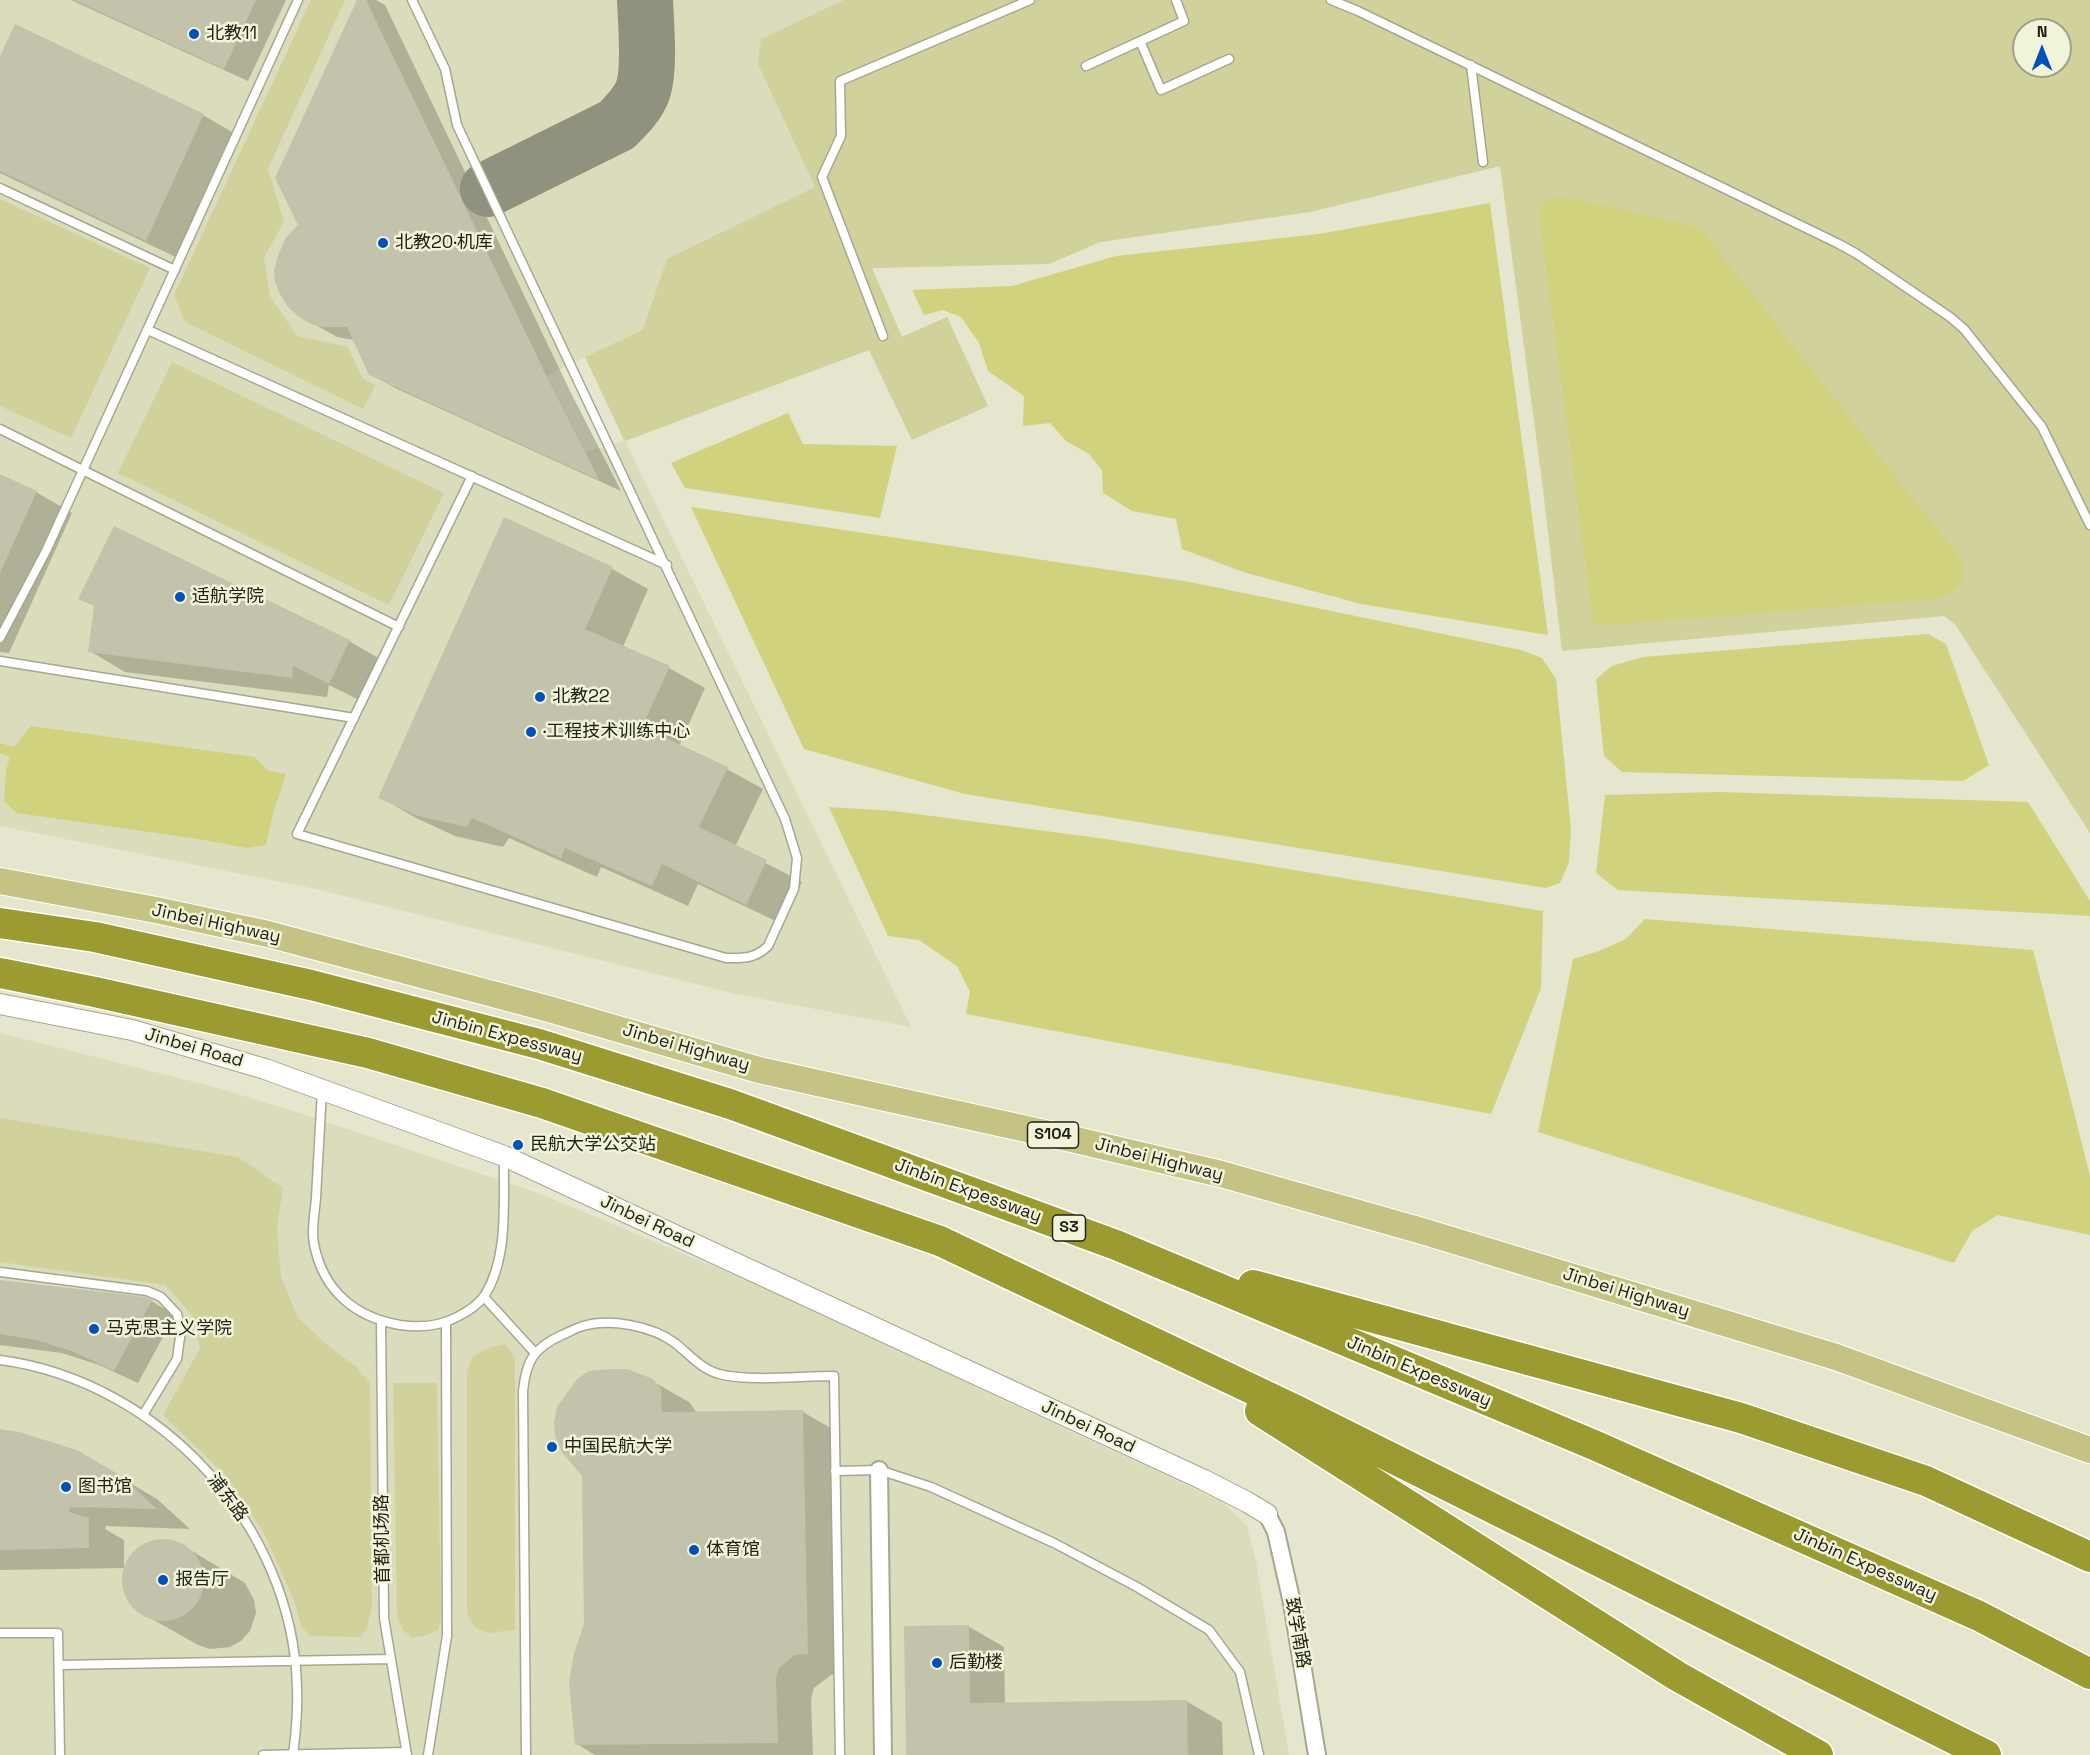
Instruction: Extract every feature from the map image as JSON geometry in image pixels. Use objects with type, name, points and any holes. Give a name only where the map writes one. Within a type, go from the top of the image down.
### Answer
[{"type":"highway","name":"Jinbin Expessway","points":[[0,923],[95,937],[288,980],[539,1044],[730,1104],[1116,1245],[1604,1449],[1979,1616],[2090,1674]]},
{"type":"highway","points":[[0,973],[96,992],[368,1053],[542,1103],[940,1241],[1309,1416],[1986,1755]]},
{"type":"highway","points":[[1116,1245],[1313,1302],[1741,1418],[1926,1481],[2090,1557]]},
{"type":"highway","points":[[1140,1336],[1458,1535],[1677,1676],[1818,1755]]},
{"type":"main road","name":"Jinbei Highway","points":[[0,870],[243,916],[546,996],[776,1062],[1028,1115],[1221,1160],[1421,1218],[1820,1340],[1900,1366],[2090,1436]]},
{"type":"main road","name":"Jinbei Highway","points":[[0,881],[156,910],[268,934],[549,1009],[759,1070],[1221,1174],[1422,1231],[1836,1357],[2090,1450]]},
{"type":"street","name":"Jinbei Road","points":[[0,1004],[132,1030],[265,1069],[504,1156],[1193,1475],[1267,1514]]},
{"type":"street","points":[[879,1470],[883,1755]]},
{"type":"street","name":"致学南路","points":[[1267,1514],[1276,1532],[1292,1603],[1317,1755]]},
{"type":"lane","points":[[0,638],[46,551],[298,0]]},
{"type":"lane","points":[[412,0],[444,69],[457,125],[786,819],[797,858],[794,889],[768,945],[761,953],[748,959],[726,958],[297,834],[472,477]]},
{"type":"lane","points":[[883,336],[822,177],[841,136],[840,81],[1030,0]]},
{"type":"lane","points":[[1086,66],[1184,21],[1176,0]]},
{"type":"lane","points":[[1331,0],[1358,10],[1839,243],[1950,317],[1964,329],[2042,427],[2090,525]]},
{"type":"lane","points":[[1140,41],[1161,90],[1229,59]]},
{"type":"lane","points":[[1471,65],[1483,162]]},
{"type":"lane","points":[[0,188],[175,270]]},
{"type":"lane","points":[[148,330],[667,565]]},
{"type":"lane","points":[[0,429],[399,627]]},
{"type":"lane","points":[[0,661],[354,718]]},
{"type":"lane","points":[[322,1089],[313,1242],[325,1275],[340,1297],[360,1313],[381,1322],[417,1328],[446,1323],[467,1312],[483,1297],[495,1275],[499,1255],[504,1156]]},
{"type":"lane","points":[[0,1272],[147,1291],[160,1297],[177,1314],[181,1330],[177,1359],[143,1415]]},
{"type":"lane","points":[[483,1297],[535,1353]]},
{"type":"lane","name":"首都机场路","points":[[381,1322],[384,1618],[406,1754]]},
{"type":"lane","points":[[428,1755],[447,1636],[446,1323]]},
{"type":"lane","points":[[526,1755],[523,1391],[525,1370],[535,1353],[555,1338],[584,1326],[614,1323],[642,1328],[673,1342],[695,1362],[718,1374],[742,1377],[834,1376],[840,1755]]},
{"type":"lane","name":"浦东路","points":[[0,1360],[30,1365],[75,1379],[96,1388],[143,1415],[175,1439],[208,1471],[237,1507],[260,1548],[278,1591],[290,1635],[297,1685],[293,1755]]},
{"type":"lane","points":[[835,1472],[879,1470],[931,1487],[1054,1543],[1137,1587],[1209,1630],[1240,1672],[1259,1755]]},
{"type":"lane","points":[[0,1633],[58,1633],[60,1755]]},
{"type":"lane","points":[[59,1665],[391,1659]]},
{"type":"lane","points":[[263,1755],[406,1754]]},
{"type":"shaded area","points":[[0,0],[2090,0],[2090,833],[1955,624],[1944,616],[1562,651],[1500,166],[1310,212],[1100,242],[1049,264],[872,268],[902,337],[947,317],[988,406],[912,440],[869,350],[625,441],[911,1027],[735,994],[321,890],[0,826]],"holes":[[[585,357],[624,441],[585,452],[547,376]]]},
{"type":"shaded area","points":[[1565,197],[1693,226],[1705,234],[1960,558],[1964,574],[1960,585],[1936,599],[1594,626],[1539,213],[1549,200]]},
{"type":"shaded area","points":[[1490,203],[1548,635],[1361,604],[1243,572],[1182,549],[1176,519],[1132,511],[1103,493],[1102,470],[1089,454],[1066,441],[1050,423],[1023,426],[1024,396],[988,371],[979,343],[961,317],[943,310],[924,315],[912,290],[1012,286],[1116,256],[1319,234]]},
{"type":"shaded area","points":[[788,413],[803,444],[897,446],[880,518],[685,488],[671,463]]},
{"type":"shaded area","points":[[691,507],[1190,582],[1521,650],[1542,658],[1556,679],[1571,829],[1569,862],[1560,883],[1546,888],[965,794],[804,749]]},
{"type":"shaded area","points":[[1928,634],[1946,644],[1989,765],[1963,781],[1622,772],[1604,756],[1596,679],[1612,666],[1643,657]]},
{"type":"shaded area","points":[[31,726],[254,757],[269,771],[286,774],[273,813],[266,845],[247,848],[17,813],[4,801],[6,771],[10,757],[0,753],[0,743],[14,747]]},
{"type":"shaded area","points":[[1718,792],[2028,802],[2090,901],[2090,916],[1618,890],[1596,873],[1605,795]]},
{"type":"shaded area","points":[[829,807],[894,811],[1106,839],[1543,911],[1541,988],[1491,1114],[966,1014],[970,992],[957,966],[919,940],[888,936]]},
{"type":"shaded area","points":[[1645,919],[2033,950],[2090,1176],[2090,1235],[1998,1215],[1972,1231],[1954,1263],[1538,1132],[1573,959],[1626,939]]},
{"type":"shaded area","name":"中国民航大学","points":[[0,1033],[214,1087],[297,1112],[541,1194],[858,1327],[986,1392],[1223,1502],[1247,1526],[1256,1562],[1289,1755],[0,1755]]},
{"type":"green space","points":[[311,0],[345,0],[268,169],[284,222],[264,257],[270,296],[297,336],[348,347],[362,378],[376,385],[363,409],[185,322],[174,295]]},
{"type":"green space","points":[[844,0],[2090,0],[2090,833],[1955,624],[1944,616],[1562,651],[1500,166],[1310,212],[1100,242],[1049,264],[872,268],[902,337],[947,317],[988,406],[912,440],[869,350],[625,441],[585,357],[643,330],[667,259],[815,187],[758,64],[761,39]]},
{"type":"green space","points":[[0,199],[150,268],[71,438],[0,406]]},
{"type":"green space","points":[[172,362],[444,493],[389,605],[118,473]]},
{"type":"green space","points":[[0,1118],[238,1157],[283,1188],[277,1226],[281,1277],[298,1318],[356,1367],[370,1383],[372,1606],[367,1628],[360,1637],[309,1636],[301,1625],[294,1601],[265,1535],[229,1479],[163,1415],[200,1348],[192,1315],[165,1285],[0,1262]]},
{"type":"green space","points":[[505,1344],[515,1358],[515,1630],[488,1633],[474,1627],[467,1613],[467,1371],[473,1356],[491,1347]]},
{"type":"green space","points":[[393,1383],[437,1383],[441,1616],[438,1630],[412,1638],[402,1629],[397,1616]]},
{"type":"building","name":"北教11","points":[[74,0],[256,0],[224,69]]},
{"type":"building","name":"北教20·机库","points":[[357,0],[366,0],[546,375],[599,480],[369,375],[347,327],[323,327],[311,324],[288,307],[280,294],[275,282],[274,271],[277,258],[285,239],[298,225],[275,178]]},
{"type":"building","points":[[15,24],[204,114],[146,241],[0,171],[0,56]]},
{"type":"building","points":[[0,474],[37,491],[0,573]]},
{"type":"building","name":"北教22","points":[[504,517],[613,567],[585,629],[670,666],[642,727],[728,767],[699,827],[767,860],[746,905],[662,864],[652,886],[565,848],[561,858],[472,818],[467,827],[418,816],[378,798]]},
{"type":"building","points":[[114,526],[350,640],[329,684],[293,666],[292,678],[88,652],[94,606],[78,599]]},
{"type":"building","points":[[0,1280],[146,1297],[152,1300],[114,1371],[74,1352],[36,1340],[0,1334]]},
{"type":"building","name":"体育馆","points":[[627,1369],[653,1379],[661,1389],[662,1412],[803,1410],[808,1654],[795,1655],[779,1668],[776,1678],[778,1743],[575,1745],[569,1683],[574,1653],[584,1624],[582,1476],[562,1452],[555,1436],[554,1422],[557,1407],[577,1379],[589,1371]]},
{"type":"building","name":"图书馆","points":[[0,1429],[19,1432],[77,1450],[121,1476],[157,1509],[70,1507],[69,1512],[89,1518],[89,1548],[0,1550]]},
{"type":"building","name":"报告厅","points":[[163,1539],[179,1542],[192,1551],[201,1564],[204,1580],[201,1596],[192,1609],[179,1618],[163,1621],[147,1618],[134,1609],[125,1596],[122,1580],[125,1564],[134,1551],[147,1542]]},
{"type":"building","name":"后勤楼","points":[[969,1625],[970,1703],[1187,1700],[1188,1755],[906,1755],[904,1626]]},
{"type":"taxiway","points":[[488,189],[617,125],[632,109],[641,95],[645,81],[647,46],[645,0]]},
{"type":"place","name":"北教11","points":[[194,34]]},
{"type":"place","name":"北教20·机库","points":[[383,243]]},
{"type":"place","name":"适航学院","points":[[180,597]]},
{"type":"place","name":"北教22","points":[[540,697]]},
{"type":"place","name":"·工程技术训练中心","points":[[531,732]]},
{"type":"place","name":"民航大学公交站","points":[[518,1145]]},
{"type":"place","name":"马克思主义学院","points":[[94,1329]]},
{"type":"place","name":"中国民航大学","points":[[552,1447]]},
{"type":"place","name":"图书馆","points":[[66,1487]]},
{"type":"place","name":"体育馆","points":[[694,1550]]},
{"type":"place","name":"报告厅","points":[[163,1580]]},
{"type":"place","name":"后勤楼","points":[[937,1663]]}]
